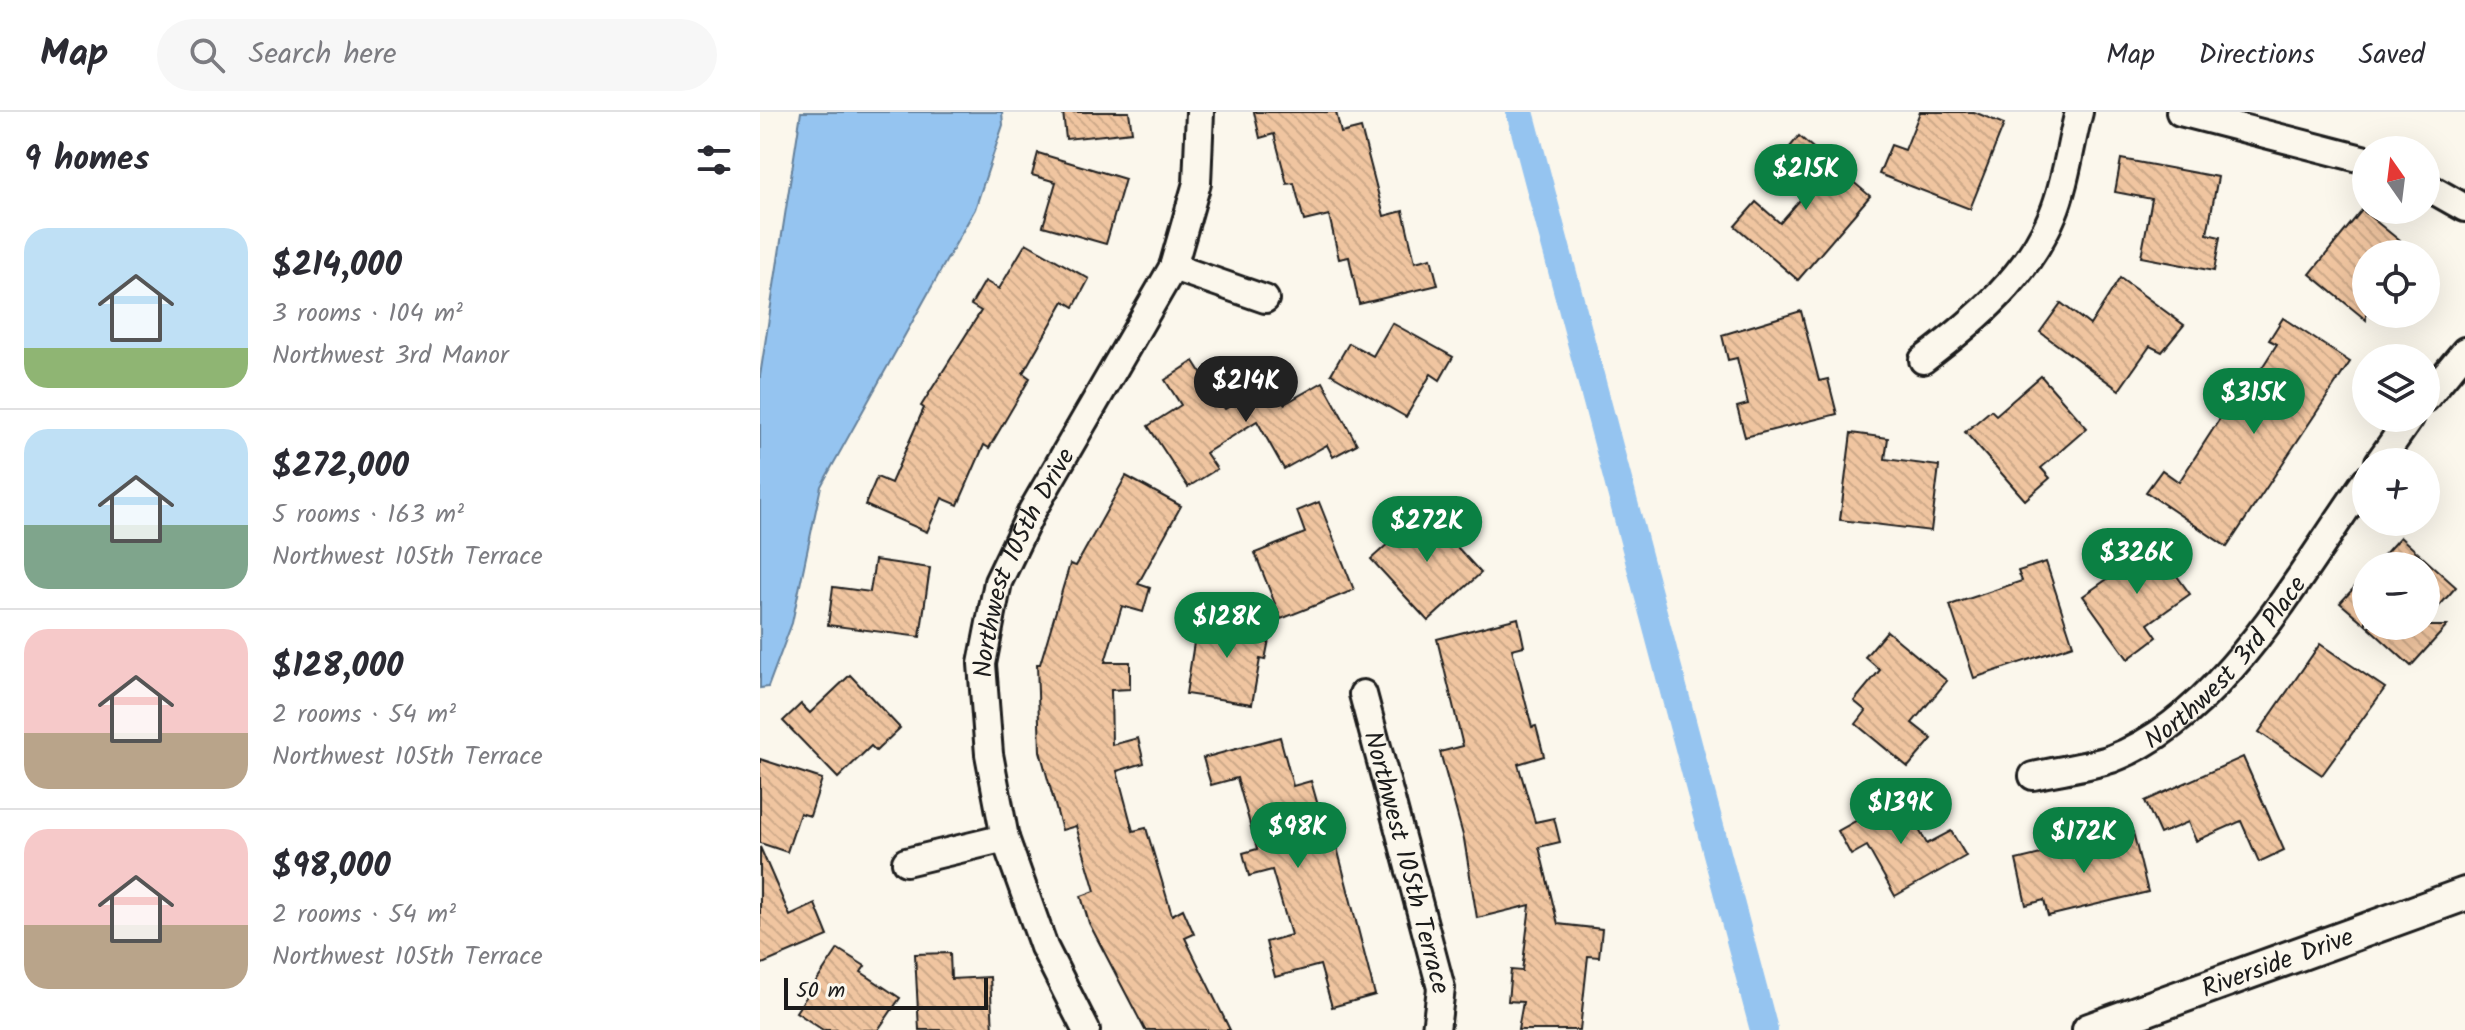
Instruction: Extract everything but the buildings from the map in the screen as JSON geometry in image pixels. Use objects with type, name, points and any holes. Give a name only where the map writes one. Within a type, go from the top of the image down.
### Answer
[{"type":"street","name":"Northwest 105th Drive","points":[[1086,1030],[1044,947],[1005,838],[989,754],[982,664],[998,582],[1032,511],[1173,267],[1197,183],[1200,112]]},
{"type":"street","points":[[1923,360],[1984,314],[2025,263],[2053,214],[2079,112]]},
{"type":"street","points":[[2180,112],[2352,156]]},
{"type":"street","points":[[2440,194],[2465,208]]},
{"type":"street","points":[[1173,267],[1265,299]]},
{"type":"street","points":[[2440,381],[2465,351]]},
{"type":"street","name":"Northwest 3rd Place","points":[[2033,776],[2111,759],[2196,706],[2227,676],[2352,500]]},
{"type":"street","name":"Northwest 105th Terrace","points":[[1363,694],[1441,988],[1436,1030]]},
{"type":"street","points":[[906,862],[1005,838]]},
{"type":"street","name":"Riverside Drive","points":[[2089,1030],[2465,894]]},
{"type":"water","points":[[801,112],[1002,112],[1003,125],[975,209],[821,486],[792,623],[768,687],[760,688],[760,376]]},
{"type":"waterway","points":[[1520,112],[1764,1030]]}]
